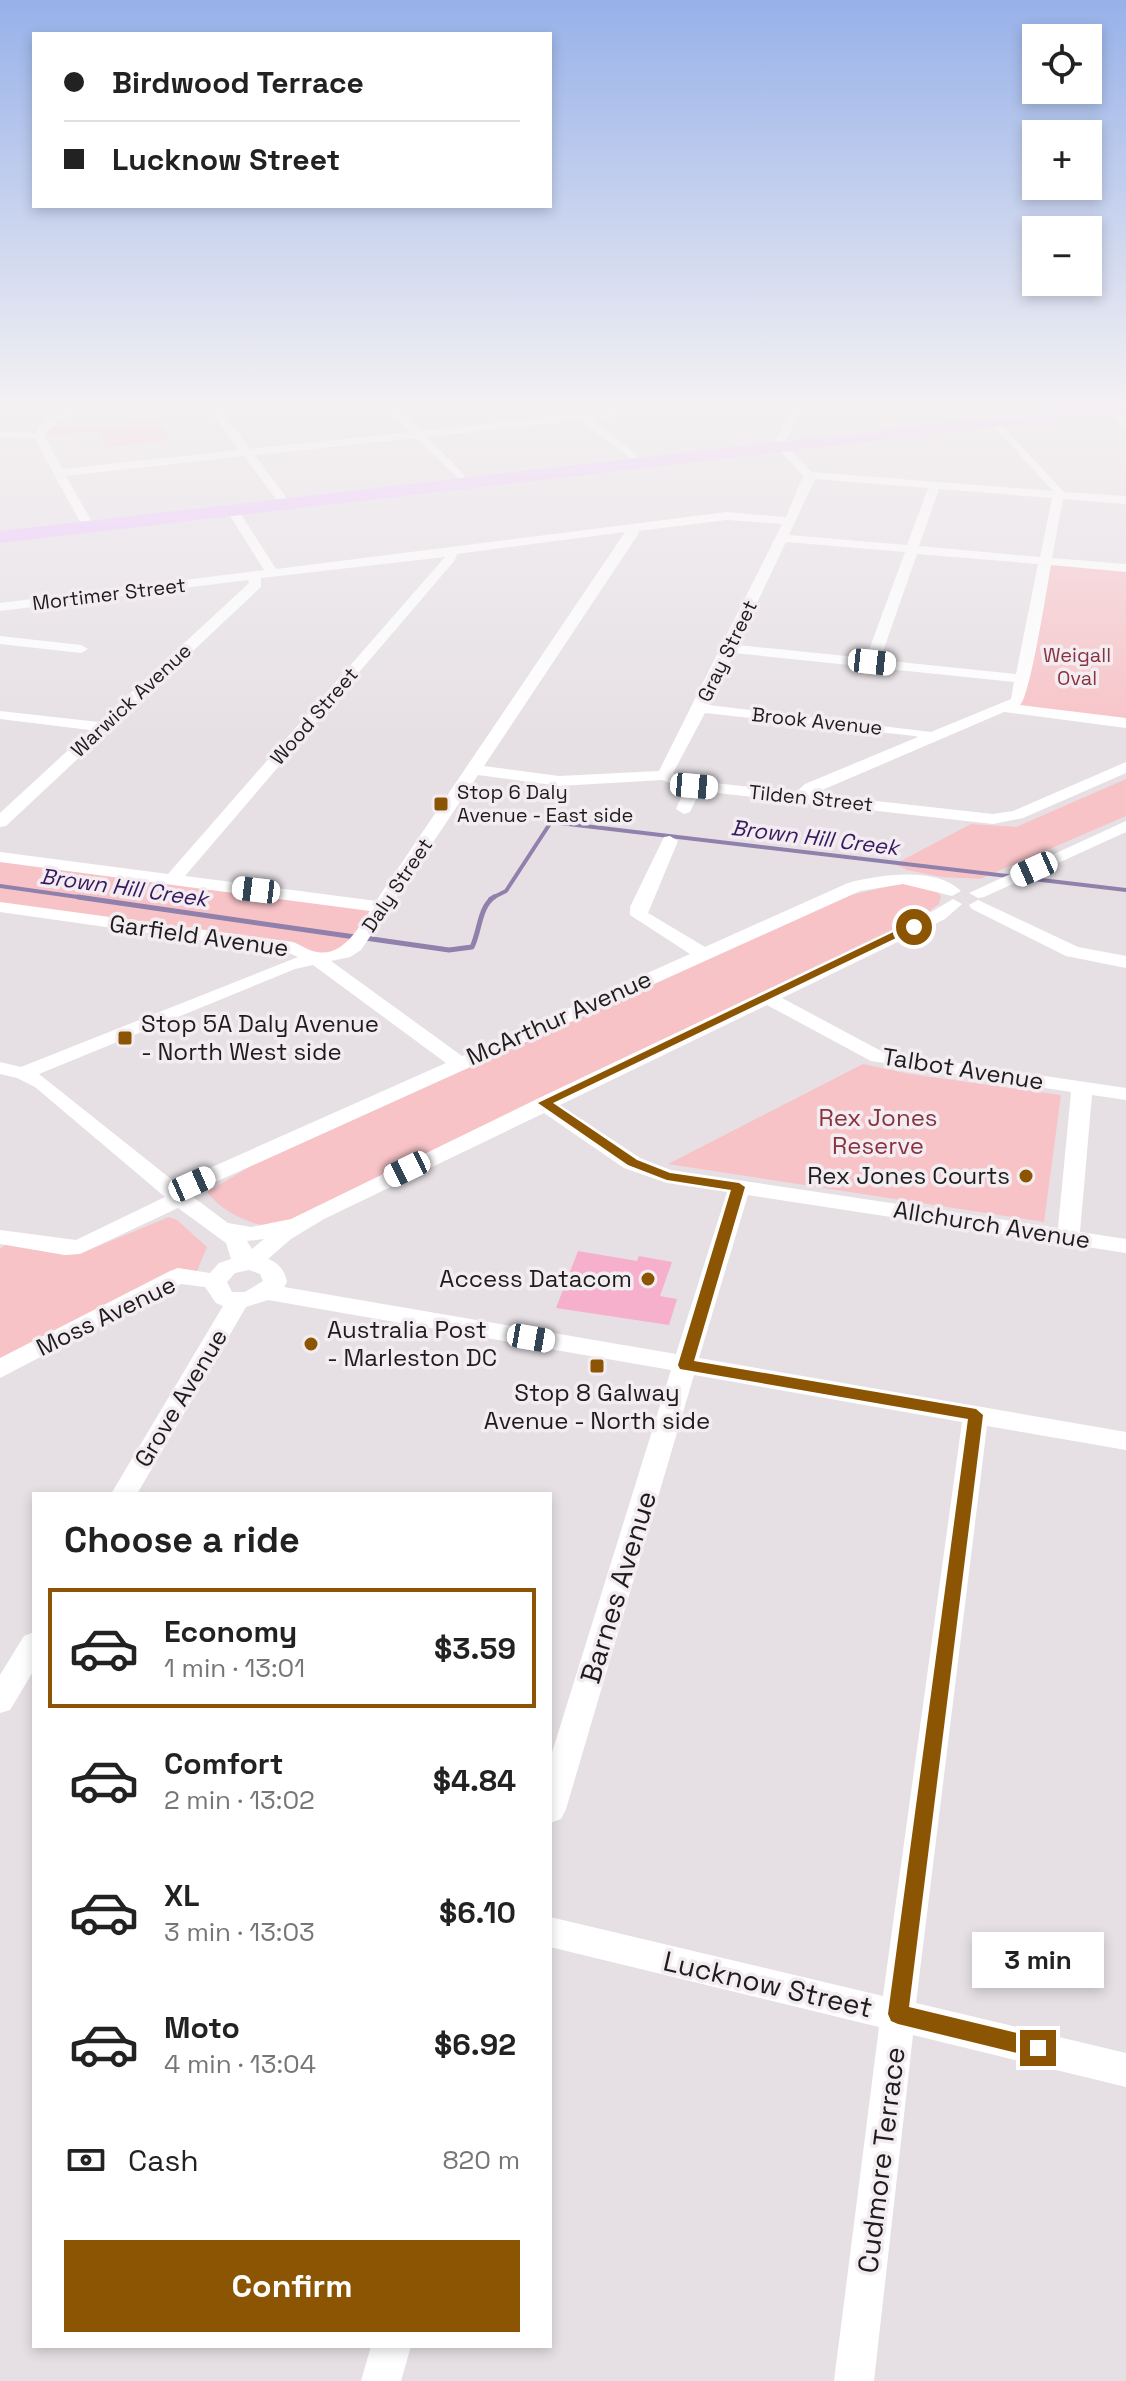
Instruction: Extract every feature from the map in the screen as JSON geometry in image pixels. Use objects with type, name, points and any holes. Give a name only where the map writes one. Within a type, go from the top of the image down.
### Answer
[{"type":"highway","points":[[8,533],[179,513]]},
{"type":"highway","points":[[8,533],[85,520],[191,513]]},
{"type":"street","points":[[81,513],[85,520]]},
{"type":"street","points":[[234,513],[272,573]]},
{"type":"street","name":"Gray Street","points":[[664,775],[700,708],[792,513]]},
{"type":"street","points":[[872,662],[924,513]]},
{"type":"street","points":[[802,796],[811,787],[1018,701],[1056,513]]},
{"type":"street","name":"Mortimer Street","points":[[0,607],[727,516],[789,521]]},
{"type":"street","name":"Daly Street","points":[[23,1073],[289,965],[343,953],[355,946],[633,533],[628,529]]},
{"type":"street","points":[[782,538],[1126,568]]},
{"type":"street","name":"Wood Street","points":[[173,879],[451,557],[450,551]]},
{"type":"street","name":"Warwick Avenue","points":[[4,813],[103,727],[256,584],[254,576]]},
{"type":"street","points":[[0,640],[81,649]]},
{"type":"street","points":[[728,648],[1023,679]]},
{"type":"street","points":[[1009,707],[1126,723]]},
{"type":"street","name":"Brook Avenue","points":[[700,708],[917,732],[933,737]]},
{"type":"street","points":[[0,715],[103,727]]},
{"type":"street","name":"Tilden Street","points":[[475,770],[559,781],[664,775],[694,786],[968,817],[1006,818],[1126,767]]},
{"type":"street","points":[[684,809],[694,786]]},
{"type":"street","points":[[1126,826],[1006,882],[978,899],[1073,952],[1126,962]]},
{"type":"street","points":[[670,841],[639,907],[639,915],[703,954]]},
{"type":"street","points":[[0,857],[382,907]]},
{"type":"street","name":"McArthur Avenue","points":[[0,1237],[65,1248],[80,1247],[176,1196],[459,1063],[874,881],[915,878],[952,898],[969,890],[978,899]]},
{"type":"street","points":[[222,1229],[251,1234],[298,1224],[939,915],[952,898]]},
{"type":"street","name":"Garfield Avenue","points":[[0,907],[293,948],[316,959],[459,1063]]},
{"type":"street","name":"Talbot Avenue","points":[[766,997],[878,1057],[1126,1094]]},
{"type":"street","points":[[0,1068],[23,1073],[42,1083],[176,1196],[222,1229],[241,1250],[246,1272]]},
{"type":"street","points":[[1068,1237],[1082,1088]]},
{"type":"street","name":"Allchurch Avenue","points":[[544,1103],[632,1163],[667,1176],[1126,1246]]},
{"type":"street","name":"Barnes Avenue","points":[[552,1802],[739,1187]]},
{"type":"street","points":[[176,1196],[246,1272]]},
{"type":"street","points":[[246,1272],[298,1224]]},
{"type":"street","name":"Moss Avenue","points":[[0,1369],[178,1276],[246,1272],[685,1365],[1126,1441]]},
{"type":"street","name":"Grove Avenue","points":[[125,1492],[238,1301],[251,1300],[246,1272]]},
{"type":"street","name":"Cudmore Terrace","points":[[854,2381],[976,1415]]},
{"type":"street","points":[[0,1701],[32,1647]]},
{"type":"street","name":"Lucknow Street","points":[[552,1932],[1126,2070]]},
{"type":"street","points":[[381,2381],[390,2348]]},
{"type":"green space","name":"Weigall Oval","points":[[1047,561],[1126,568],[1126,723],[1004,708],[1018,700]]},
{"type":"green space","points":[[1126,779],[1126,816],[980,879],[942,877],[907,870],[895,864],[971,824],[1016,827]]},
{"type":"green space","points":[[0,857],[382,907],[351,949],[316,959],[293,948],[0,907]]},
{"type":"green space","points":[[903,883],[936,890],[941,896],[939,904],[273,1228],[237,1216],[207,1192],[251,1166],[851,895]]},
{"type":"green space","name":"Rex Jones Reserve","points":[[863,1064],[910,1074],[1061,1095],[1044,1222],[668,1164]]},
{"type":"green space","points":[[169,1217],[177,1220],[207,1247],[197,1271],[0,1361],[0,1249],[6,1244],[64,1255],[84,1252]]},
{"type":"building","points":[[578,1251],[637,1261],[639,1256],[672,1262],[660,1296],[677,1299],[669,1325],[556,1308]]},
{"type":"waterway","name":"Brown Hill Creek","points":[[494,897],[506,891],[551,822],[1126,890]]},
{"type":"waterway","name":"Brown Hill Creek","points":[[0,886],[85,898]]},
{"type":"waterway","name":"Brown Hill Creek","points":[[78,897],[85,898]]},
{"type":"waterway","name":"Brown Hill Creek","points":[[365,938],[449,950],[472,947],[483,913],[494,897]]},
{"type":"waterway","name":"Brown Hill Creek","points":[[490,899],[494,897]]},
{"type":"waterway","name":"Brown Hill Creek","points":[[85,898],[92,899]]},
{"type":"waterway","name":"Brown Hill Creek","points":[[85,898],[355,937]]},
{"type":"place","name":"Stop 6 Daly Avenue - East side","points":[[441,804]]},
{"type":"place","name":"Stop 5A Daly Avenue - North West side","points":[[125,1038]]},
{"type":"place","name":"Rex Jones Courts","points":[[1026,1176]]},
{"type":"place","name":"Access Datacom","points":[[648,1279]]},
{"type":"place","name":"Australia Post - Marleston DC","points":[[311,1344]]},
{"type":"place","name":"Stop 8 Galway Avenue - North side","points":[[597,1366]]},
{"type":"route","points":[[914,927],[544,1103],[632,1163],[667,1176],[739,1187],[685,1365],[976,1415],[898,2014],[1038,2048]]}]
